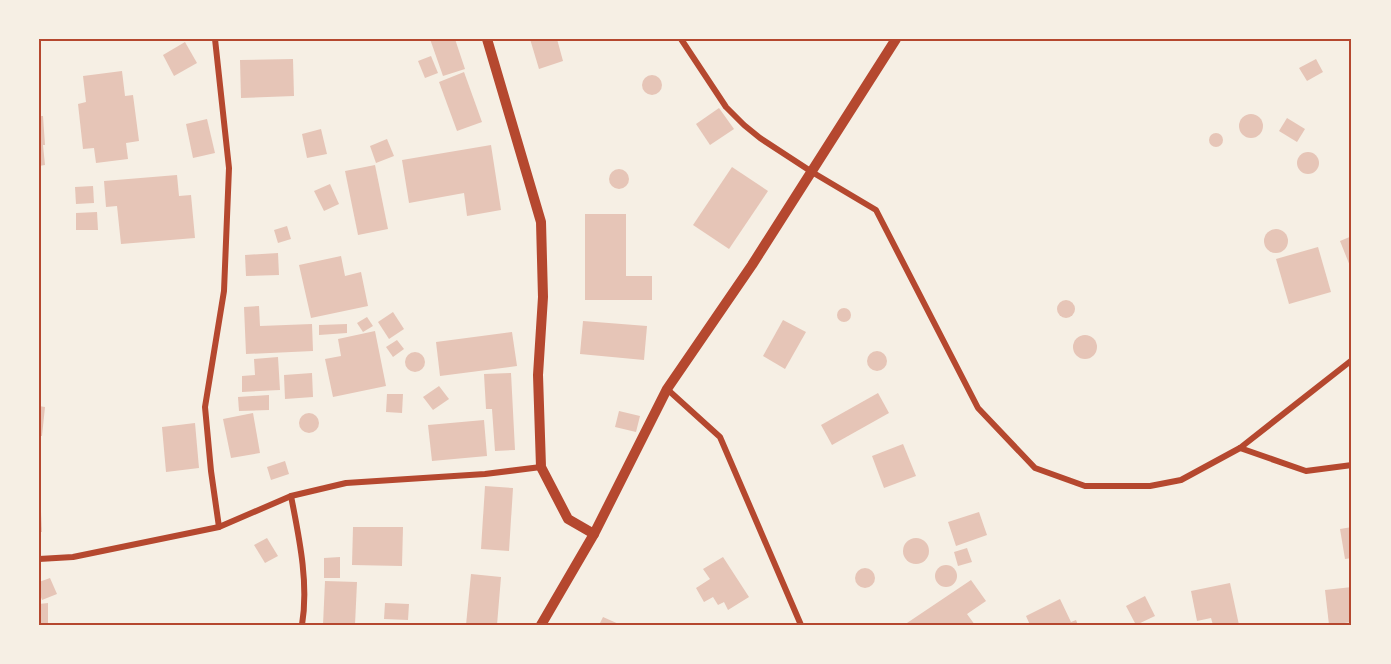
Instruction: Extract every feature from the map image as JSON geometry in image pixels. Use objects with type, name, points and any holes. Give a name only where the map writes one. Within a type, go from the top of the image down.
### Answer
[{"type":"street","points":[[214,39],[229,168],[224,291],[206,406],[211,471],[219,527]]},
{"type":"street","points":[[487,39],[541,222],[543,297],[538,386],[541,467],[568,519],[594,534]]},
{"type":"street","points":[[681,39],[726,107],[760,138],[876,210],[978,408],[1035,468],[1085,486],[1150,486],[1181,480],[1240,448],[1352,360]]},
{"type":"street","points":[[541,625],[594,534],[668,389],[813,172],[896,39]]},
{"type":"street","points":[[668,389],[720,437],[801,625]]},
{"type":"street","points":[[1240,448],[1306,471],[1352,465]]},
{"type":"street","points":[[39,560],[73,557],[219,527],[291,496],[346,483],[486,474],[541,467]]},
{"type":"street","points":[[291,496],[303,581],[302,625]]},
{"type":"building","points":[[430,39],[455,39],[465,69],[443,76]]},
{"type":"building","points":[[530,39],[557,39],[563,61],[539,69]]},
{"type":"building","points":[[185,42],[197,63],[174,76],[163,55]]},
{"type":"building","points":[[431,56],[438,73],[425,78],[418,61]]},
{"type":"building","points":[[293,59],[294,96],[241,98],[240,60]]},
{"type":"building","points":[[1316,59],[1323,72],[1307,81],[1299,68]]},
{"type":"building","points":[[122,71],[125,96],[133,95],[139,141],[126,143],[128,159],[96,163],[94,148],[83,149],[78,104],[86,102],[83,76]]},
{"type":"building","points":[[464,72],[482,122],[457,131],[439,82]]},
{"type":"building","points":[[652,75],[659,78],[662,85],[659,92],[652,95],[645,92],[642,85],[645,78]]},
{"type":"building","points":[[719,108],[734,129],[710,145],[696,124]]},
{"type":"building","points":[[1251,114],[1259,118],[1263,126],[1259,134],[1251,138],[1243,134],[1239,126],[1243,118]]},
{"type":"building","points":[[39,116],[43,116],[45,165],[39,166]]},
{"type":"building","points":[[1287,118],[1305,129],[1297,142],[1279,131]]},
{"type":"building","points":[[207,119],[215,153],[193,158],[186,124]]},
{"type":"building","points":[[321,129],[327,154],[307,158],[302,134]]},
{"type":"building","points":[[1216,133],[1221,135],[1223,140],[1221,145],[1216,147],[1211,145],[1209,140],[1211,135]]},
{"type":"building","points":[[387,139],[394,156],[376,163],[370,146]]},
{"type":"building","points":[[491,145],[501,210],[467,216],[464,193],[409,203],[402,160]]},
{"type":"building","points":[[1308,152],[1316,155],[1319,163],[1316,171],[1308,174],[1300,171],[1297,163],[1300,155]]},
{"type":"building","points":[[375,165],[388,229],[358,235],[345,171]]},
{"type":"building","points":[[732,167],[768,191],[729,249],[693,225]]},
{"type":"building","points":[[619,169],[626,172],[629,179],[626,186],[619,189],[612,186],[609,179],[612,172]]},
{"type":"building","points":[[177,175],[179,196],[191,195],[195,238],[121,244],[117,206],[106,207],[104,181]]},
{"type":"building","points":[[330,184],[339,204],[324,211],[314,191]]},
{"type":"building","points":[[93,186],[94,203],[76,204],[75,187]]},
{"type":"building","points":[[97,212],[98,230],[76,230],[76,213]]},
{"type":"building","points":[[585,214],[626,214],[626,276],[652,276],[652,300],[585,300]]},
{"type":"building","points":[[287,226],[291,239],[278,243],[274,230]]},
{"type":"building","points":[[1276,229],[1285,232],[1288,241],[1285,250],[1276,253],[1267,250],[1264,241],[1267,232]]},
{"type":"building","points":[[1352,236],[1352,271],[1340,241]]},
{"type":"building","points":[[1318,247],[1331,292],[1289,304],[1276,259]]},
{"type":"building","points":[[278,253],[279,275],[246,276],[245,255]]},
{"type":"building","points":[[341,256],[345,276],[361,272],[368,306],[311,318],[299,265]]},
{"type":"building","points":[[1062,300],[1070,300],[1075,305],[1073,316],[1062,318],[1057,313],[1057,305]]},
{"type":"building","points":[[259,306],[260,326],[312,324],[313,351],[246,354],[244,307]]},
{"type":"building","points":[[841,308],[847,308],[851,315],[847,322],[841,322],[837,318],[837,312]]},
{"type":"building","points":[[393,312],[404,329],[389,339],[378,322]]},
{"type":"building","points":[[367,317],[373,326],[363,332],[357,323]]},
{"type":"building","points":[[783,320],[806,332],[785,369],[763,356]]},
{"type":"building","points":[[583,321],[647,326],[644,360],[580,354]]},
{"type":"building","points":[[347,324],[347,333],[319,335],[319,325]]},
{"type":"building","points":[[375,331],[386,386],[333,397],[325,359],[341,356],[338,339]]},
{"type":"building","points":[[512,332],[517,366],[440,376],[436,342]]},
{"type":"building","points":[[1085,335],[1094,338],[1097,347],[1094,356],[1085,359],[1076,356],[1073,347],[1076,338]]},
{"type":"building","points":[[397,340],[404,349],[393,357],[386,347]]},
{"type":"building","points":[[877,351],[884,354],[887,361],[884,368],[877,371],[870,368],[867,361],[870,354]]},
{"type":"building","points":[[415,352],[422,355],[425,362],[422,369],[415,372],[408,369],[405,362],[408,355]]},
{"type":"building","points":[[278,357],[280,390],[242,392],[242,376],[255,375],[254,359]]},
{"type":"building","points":[[312,373],[313,397],[285,399],[284,375]]},
{"type":"building","points":[[511,373],[515,450],[495,451],[492,409],[486,409],[484,374]]},
{"type":"building","points":[[439,386],[449,399],[433,410],[423,397]]},
{"type":"building","points":[[878,393],[889,413],[832,445],[821,425]]},
{"type":"building","points":[[387,394],[403,394],[402,413],[386,412]]},
{"type":"building","points":[[269,395],[269,410],[239,411],[238,397]]},
{"type":"building","points":[[39,406],[45,407],[42,436],[39,436]]},
{"type":"building","points":[[619,411],[640,416],[636,432],[615,427]]},
{"type":"building","points":[[253,413],[260,453],[231,458],[223,419]]},
{"type":"building","points":[[309,413],[316,416],[319,423],[316,430],[309,433],[302,430],[299,423],[302,416]]},
{"type":"building","points":[[484,420],[487,456],[432,461],[428,425]]},
{"type":"building","points":[[195,423],[199,468],[166,472],[162,427]]},
{"type":"building","points":[[903,444],[916,476],[884,488],[872,456]]},
{"type":"building","points":[[285,461],[289,474],[271,480],[267,467]]},
{"type":"building","points":[[485,486],[513,488],[509,551],[481,549]]},
{"type":"building","points":[[39,512],[41,512],[42,532],[39,532]]},
{"type":"building","points":[[979,512],[987,535],[956,546],[948,522]]},
{"type":"building","points":[[353,527],[403,527],[402,566],[352,565]]},
{"type":"building","points":[[1352,527],[1352,558],[1345,559],[1340,529]]},
{"type":"building","points":[[267,538],[278,556],[265,563],[254,545]]},
{"type":"building","points":[[916,538],[925,542],[929,551],[925,560],[916,564],[907,560],[903,551],[907,542]]},
{"type":"building","points":[[967,548],[972,562],[958,566],[954,552]]},
{"type":"building","points":[[340,557],[340,578],[324,578],[324,558]]},
{"type":"building","points":[[723,557],[749,597],[728,610],[724,602],[718,605],[713,597],[704,602],[696,588],[710,579],[703,569]]},
{"type":"building","points":[[946,565],[956,572],[957,576],[950,586],[946,587],[936,580],[935,576],[942,566]]},
{"type":"building","points":[[865,568],[872,571],[875,578],[872,585],[865,588],[858,585],[855,578],[858,571]]},
{"type":"building","points":[[471,574],[501,577],[497,625],[466,625]]},
{"type":"building","points":[[50,578],[57,594],[42,600],[39,582]]},
{"type":"building","points":[[971,580],[986,601],[967,614],[975,625],[904,625]]},
{"type":"building","points":[[325,581],[357,582],[355,625],[323,625]]},
{"type":"building","points":[[1230,583],[1239,625],[1213,625],[1211,618],[1197,621],[1191,591]]},
{"type":"building","points":[[1352,587],[1352,622],[1329,625],[1325,590]]},
{"type":"building","points":[[1145,596],[1155,616],[1136,625],[1126,606]]},
{"type":"building","points":[[1060,599],[1071,622],[1076,620],[1078,625],[1030,625],[1026,616]]},
{"type":"building","points":[[48,603],[48,625],[39,625],[39,604]]},
{"type":"building","points":[[385,603],[409,604],[408,620],[384,619]]},
{"type":"building","points":[[603,617],[621,625],[599,625]]}]
